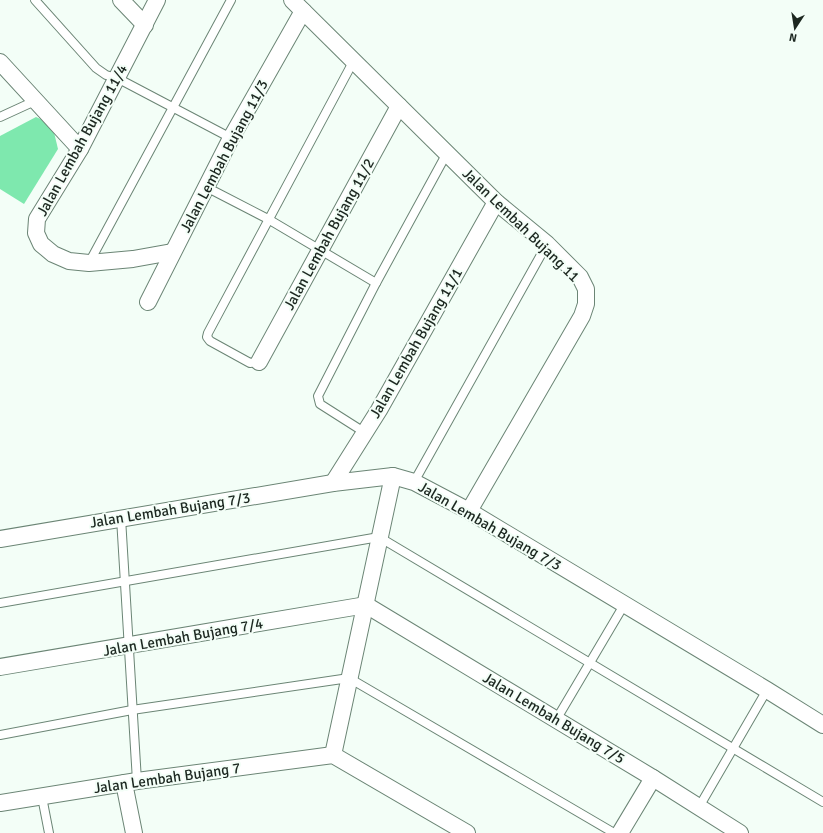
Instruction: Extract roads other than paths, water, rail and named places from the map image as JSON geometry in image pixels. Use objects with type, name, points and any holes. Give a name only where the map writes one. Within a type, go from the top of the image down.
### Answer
[{"type":"street","points":[[121,0],[145,25]]},
{"type":"street","name":"Jalan Lembah Bujang 11/4","points":[[157,0],[80,149],[37,220],[36,233],[41,244],[53,254],[69,261],[89,263],[134,259],[172,252]]},
{"type":"street","name":"Jalan Lembah Bujang 11","points":[[298,6],[496,202],[547,244],[580,277],[586,289],[586,304],[582,316],[469,511]]},
{"type":"street","name":"Jalan Lembah Bujang 11/3","points":[[148,302],[298,6]]},
{"type":"street","points":[[0,62],[37,100],[80,149]]},
{"type":"street","name":"Jalan Lembah Bujang 11/2","points":[[259,362],[399,106]]},
{"type":"street","name":"Jalan Lembah Bujang 11/1","points":[[333,483],[379,410],[496,202]]},
{"type":"street","points":[[393,476],[349,678],[334,755],[467,833]]},
{"type":"street","name":"Jalan Lembah Bujang 7/3","points":[[0,539],[333,483],[393,476],[414,482],[469,511],[823,725]]},
{"type":"street","name":"Jalan Lembah Bujang 7/4","points":[[0,667],[366,605]]},
{"type":"street","name":"Jalan Lembah Bujang 7/5","points":[[366,605],[653,778],[740,833]]},
{"type":"street","name":"Jalan Lembah Bujang 7","points":[[0,803],[130,782],[334,755]]},
{"type":"street","points":[[620,833],[653,778]]},
{"type":"street","points":[[130,782],[134,833]]},
{"type":"lane","points":[[35,0],[96,68],[106,75],[117,78],[231,138]]},
{"type":"lane","points":[[89,263],[231,0]]},
{"type":"lane","points":[[259,362],[250,363],[210,341],[207,337],[210,328],[353,62]]},
{"type":"lane","points":[[0,117],[37,100]]},
{"type":"lane","points":[[364,432],[320,404],[318,396],[376,283],[447,153]]},
{"type":"lane","points":[[206,187],[268,219],[376,283]]},
{"type":"lane","points":[[414,482],[547,244]]},
{"type":"lane","points":[[121,518],[127,646],[132,710],[130,782]]},
{"type":"lane","points":[[0,603],[380,537],[823,802]]},
{"type":"lane","points":[[556,720],[624,606]]},
{"type":"lane","points":[[0,734],[132,710],[349,678],[614,833]]},
{"type":"lane","points":[[699,807],[767,690]]},
{"type":"lane","points":[[42,796],[49,833]]}]
